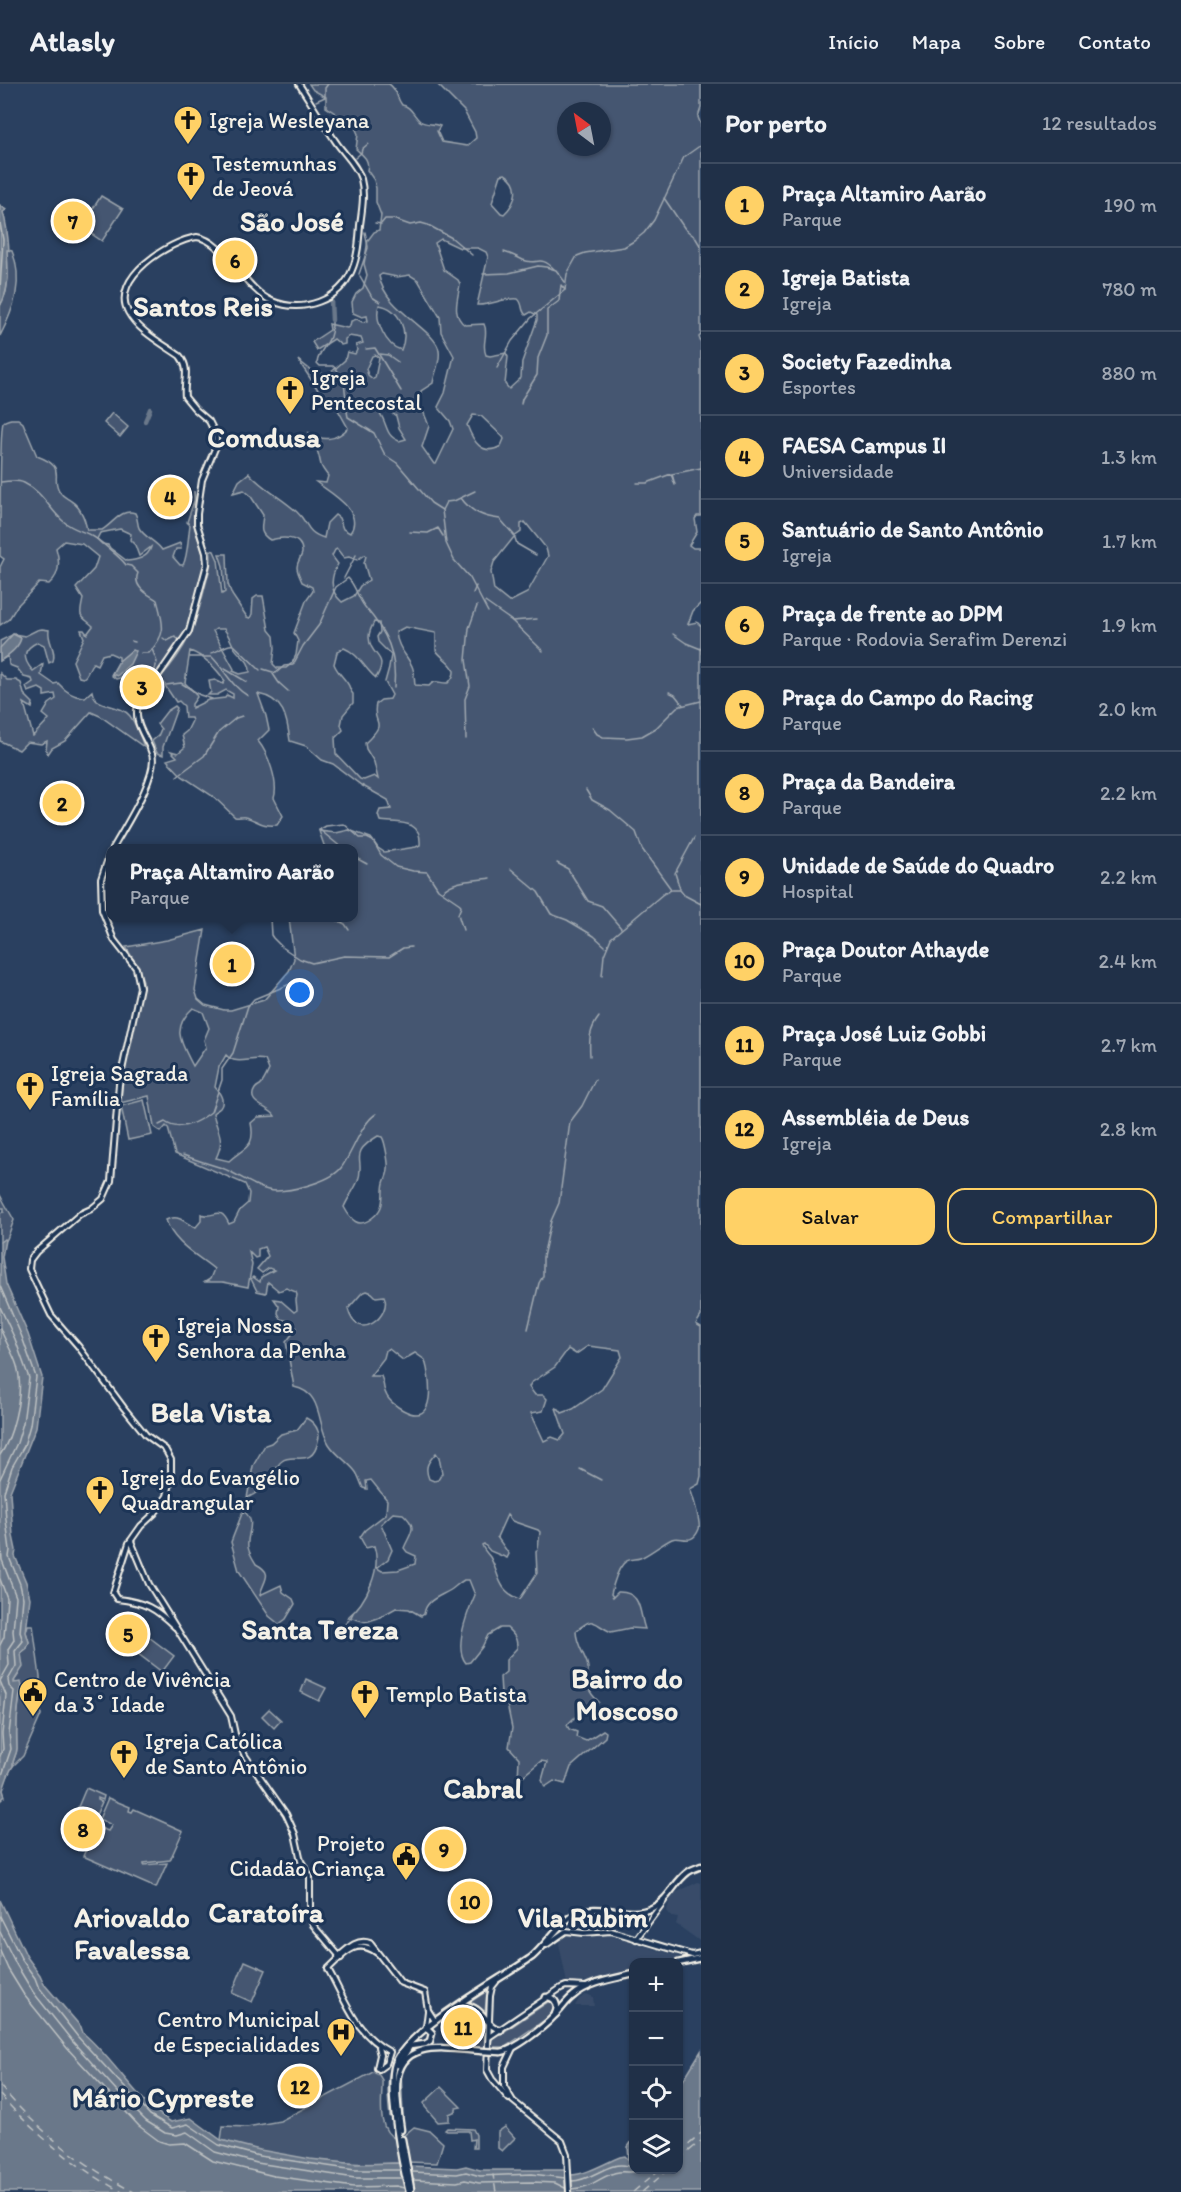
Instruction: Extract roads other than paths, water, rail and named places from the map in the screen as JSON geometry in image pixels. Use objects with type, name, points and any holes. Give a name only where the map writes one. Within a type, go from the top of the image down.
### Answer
[{"type":"main road","points":[[116,844],[148,784],[152,772],[152,753],[137,719],[138,705],[189,631],[207,564],[197,524],[197,514],[202,480],[216,447],[217,439],[214,427],[185,397],[187,374],[182,358],[134,322],[125,306],[123,296],[127,285],[142,266],[163,252],[188,240],[203,238],[213,244],[261,294],[273,302],[294,306],[313,304],[333,294],[348,279],[355,263],[363,203],[361,179],[299,84]]},
{"type":"main road","points":[[106,866],[101,879],[102,910],[106,920]]},
{"type":"main road","points":[[107,922],[114,940],[135,968],[140,987],[119,1084],[111,1181],[103,1199],[91,1209],[80,1214],[41,1248],[30,1260],[29,1269],[56,1323],[78,1346],[123,1408],[146,1435],[168,1452],[172,1470],[167,1496],[133,1536],[113,1588],[113,1594],[117,1599],[138,1602],[151,1607],[176,1627]]},
{"type":"main road","points":[[133,1536],[144,1572],[231,1716],[243,1754],[291,1822],[302,1861],[310,1876],[310,1913],[313,1925],[340,1957]]},
{"type":"main road","points":[[133,1536],[136,1551]]},
{"type":"main road","points":[[151,1607],[158,1602],[157,1595]]},
{"type":"main road","points":[[636,1939],[687,1872],[701,1866]]},
{"type":"main road","points":[[545,1946],[577,1912],[603,1909],[628,1913],[641,1912],[664,1901]]},
{"type":"main road","points":[[410,2192],[400,2145],[393,2072],[404,2046],[426,2027],[496,1982],[566,1931],[585,1934],[611,1931],[692,1955],[701,1953]]},
{"type":"main road","points":[[340,1957],[356,1946],[365,1935]]},
{"type":"main road","points":[[378,2047],[380,2055],[378,2068],[386,2064],[390,2055],[378,2047],[351,2017],[330,1967],[355,1943],[361,1941],[370,1943],[401,1983],[425,1992],[428,2010],[426,2027]]},
{"type":"main road","points":[[356,1946],[366,1946],[377,1953]]},
{"type":"main road","points":[[683,1962],[701,1958]]},
{"type":"main road","points":[[396,2085],[400,2067],[408,2056],[416,2052],[424,2049],[442,2049],[501,2052],[514,2047],[554,2016],[572,1996],[586,1987],[629,1975]]},
{"type":"main road","points":[[496,1982],[491,1990],[488,2021],[489,2074],[513,2103],[558,2137],[564,2145],[569,2192]]},
{"type":"main road","points":[[488,2040],[490,2035],[566,1986],[586,1987]]},
{"type":"main road","points":[[546,1997],[556,2001],[557,2009],[554,2016]]},
{"type":"main road","points":[[461,2004],[478,2009],[493,2028],[501,2030]]},
{"type":"main road","points":[[428,2010],[435,2022]]},
{"type":"main road","points":[[396,2099],[397,2070],[407,2049],[413,2044],[426,2044],[431,2040],[432,2033],[426,2027]]},
{"type":"main road","points":[[514,2047],[504,2067],[503,2081],[509,2096],[531,2116]]},
{"type":"main road","points":[[550,2137],[558,2137]]},
{"type":"water","points":[[0,205],[6,210],[3,212],[9,250],[7,250],[7,286],[0,306]]},
{"type":"water","points":[[13,634],[21,638],[20,642],[0,661],[0,648]]},
{"type":"water","points":[[132,650],[136,651],[130,664],[117,676],[112,674],[119,661]]},
{"type":"water","points":[[4,1239],[2,1257],[6,1284],[28,1334],[42,1377],[36,1427],[10,1492],[15,1556],[30,1598],[26,1632],[29,1642],[27,1648],[21,1653],[23,1667],[14,1681],[14,1683],[21,1682],[22,1686],[17,1717],[17,1750],[3,1790],[5,1796],[0,1801],[0,1242]]},
{"type":"water","points":[[0,1900],[27,1957],[44,1984],[81,2027],[83,2033],[147,2103],[171,2122],[191,2118],[221,2140],[260,2150],[356,2164],[399,2163],[410,2166],[457,2168],[466,2166],[480,2170],[567,2170],[570,2175],[589,2171],[625,2156],[629,2160],[629,2174],[683,2174],[683,2080],[701,2051],[701,2192],[0,2192]]},
{"type":"waterway","points":[[316,101],[325,97],[325,88],[328,84]]},
{"type":"waterway","points":[[355,158],[368,144]]},
{"type":"waterway","points":[[497,368],[512,341],[531,318],[565,290],[567,274],[577,256],[624,247],[644,233],[654,220],[684,157],[701,145]]},
{"type":"waterway","points":[[664,198],[685,229],[695,237],[701,247]]},
{"type":"waterway","points":[[375,223],[381,224],[385,219],[393,219],[410,225],[421,223],[428,225],[452,238],[472,255]]},
{"type":"waterway","points":[[365,232],[368,247]]},
{"type":"waterway","points":[[359,274],[368,248]]},
{"type":"waterway","points":[[504,252],[528,261],[545,262],[554,269]]},
{"type":"waterway","points":[[483,274],[509,273],[538,266],[556,270],[565,282]]},
{"type":"waterway","points":[[360,276],[372,297],[380,302]]},
{"type":"waterway","points":[[521,404],[537,375],[538,358],[547,335],[547,310],[559,301],[561,285],[565,290]]},
{"type":"waterway","points":[[331,300],[332,320]]},
{"type":"waterway","points":[[332,322],[330,336],[317,363],[320,366],[333,366],[342,377],[348,417],[374,433],[385,455],[397,463],[431,503],[442,510],[446,543],[454,560],[470,578],[488,612]]},
{"type":"waterway","points":[[366,349],[375,348],[401,391]]},
{"type":"waterway","points":[[380,354],[388,355],[398,362]]},
{"type":"waterway","points":[[145,421],[150,409]]},
{"type":"waterway","points":[[637,483],[647,483],[671,474],[675,485],[672,474],[701,468]]},
{"type":"waterway","points":[[1,482],[19,481],[31,487],[63,521],[95,538],[138,573],[139,586],[145,593],[157,600],[162,623],[161,634],[155,646],[149,653],[141,653]]},
{"type":"waterway","points":[[442,510],[446,502],[454,501],[475,491]]},
{"type":"waterway","points":[[461,498],[478,513],[500,519],[514,535],[517,544],[536,555]]},
{"type":"waterway","points":[[410,532],[428,533],[438,528],[443,536]]},
{"type":"waterway","points":[[344,578],[356,555]]},
{"type":"waterway","points":[[263,669],[276,673],[284,666],[293,665],[303,646],[319,625],[336,587],[348,578],[389,644],[394,664],[394,688]]},
{"type":"waterway","points":[[473,593],[476,586]]},
{"type":"waterway","points":[[485,602],[512,621],[543,651]]},
{"type":"waterway","points":[[466,739],[465,699],[470,686],[466,660],[469,628],[477,606]]},
{"type":"waterway","points":[[512,621],[537,619]]},
{"type":"waterway","points":[[673,634],[701,649]]},
{"type":"waterway","points":[[163,638],[167,641],[175,637],[181,641]]},
{"type":"waterway","points":[[131,641],[135,642]]},
{"type":"waterway","points":[[211,653],[228,645],[234,645],[260,670]]},
{"type":"waterway","points":[[152,649],[157,662],[152,680]]},
{"type":"waterway","points":[[190,657],[212,657],[233,683],[248,696]]},
{"type":"waterway","points":[[225,669],[247,682]]},
{"type":"waterway","points":[[273,674],[288,691]]},
{"type":"waterway","points":[[166,685],[181,683],[200,695],[212,699]]},
{"type":"waterway","points":[[156,685],[160,687]]},
{"type":"waterway","points":[[669,692],[675,695],[683,705]]},
{"type":"waterway","points":[[592,727],[597,734],[603,737],[642,736],[656,728],[677,707],[701,701]]},
{"type":"waterway","points":[[177,776],[204,756],[219,732],[242,716]]},
{"type":"waterway","points":[[586,790],[592,800],[610,810],[636,832],[642,849],[671,889]]},
{"type":"waterway","points":[[319,830],[326,826],[344,824],[360,838],[373,841],[381,855],[396,867],[427,872],[438,889],[460,904],[458,914],[463,930]]},
{"type":"waterway","points":[[320,830],[337,844]]},
{"type":"waterway","points":[[680,889],[675,873],[694,838]]},
{"type":"waterway","points":[[358,859],[367,864]]},
{"type":"waterway","points":[[557,863],[568,869],[588,901],[602,906],[621,928]]},
{"type":"waterway","points":[[511,869],[538,892],[551,914],[567,920],[594,936],[605,946]]},
{"type":"waterway","points":[[443,891],[459,882],[490,878]]},
{"type":"waterway","points":[[602,976],[604,955],[611,938],[663,894],[671,890],[680,890],[684,895],[701,904]]},
{"type":"waterway","points":[[270,922],[271,935],[282,947],[300,959],[312,963],[344,956],[389,957],[403,948],[411,947]]},
{"type":"waterway","points":[[341,922],[349,930]]},
{"type":"waterway","points":[[159,1125],[165,1122],[177,1126],[189,1125],[211,1112],[222,1080],[222,1069],[233,1053],[248,1006],[254,999],[295,982]]},
{"type":"waterway","points":[[590,1056],[590,1035],[599,1017]]},
{"type":"waterway","points":[[528,1329],[539,1283],[543,1276],[543,1257],[551,1221],[559,1203],[570,1122],[582,1106],[595,1080]]},
{"type":"waterway","points":[[183,1155],[222,1168],[268,1190],[296,1188],[318,1182],[341,1168],[366,1124],[376,1114]]},
{"type":"waterway","points":[[580,1469],[601,1480]]},
{"type":"waterway","points":[[350,1619],[353,1613]]},
{"type":"waterway","points":[[345,1624],[349,1620]]},
{"type":"place","name":"Igreja Wesleyana","points":[[188,146]]},
{"type":"place","name":"Testemunhas de Jeová","points":[[191,202]]},
{"type":"place","name":"Praça do Campo do Racing","points":[[73,221]]},
{"type":"place","name":"Praça de frente ao DPM","points":[[235,260]]},
{"type":"place","name":"Igreja Pentecostal","points":[[290,416]]},
{"type":"place","name":"FAESA Campus II","points":[[170,497]]},
{"type":"place","name":"Society Fazedinha","points":[[142,687]]},
{"type":"place","name":"Igreja Batista","points":[[62,803]]},
{"type":"place","name":"Praça Altamiro Aarão","points":[[232,964]]},
{"type":"place","name":"Igreja Sagrada Família","points":[[30,1112]]},
{"type":"place","name":"Igreja Nossa Senhora da Penha","points":[[156,1364]]},
{"type":"place","name":"Igreja do Evangélio Quadrangular","points":[[100,1516]]},
{"type":"place","name":"Santuário de Santo Antônio","points":[[128,1634]]},
{"type":"place","name":"Centro de Vivência da 3˚ Idade","points":[[33,1718]]},
{"type":"place","name":"Templo Batista","points":[[365,1720]]},
{"type":"place","name":"Igreja Católica de Santo Antônio","points":[[124,1780]]},
{"type":"place","name":"Praça da Bandeira","points":[[83,1829]]},
{"type":"place","name":"Unidade de Saúde do Quadro","points":[[444,1849]]},
{"type":"place","name":"Projeto Cidadão Criança","points":[[406,1882]]},
{"type":"place","name":"Praça Doutor Athayde","points":[[470,1901]]},
{"type":"place","name":"Praça José Luiz Gobbi","points":[[463,2027]]},
{"type":"place","name":"Centro Municipal de Especialidades","points":[[341,2058]]},
{"type":"place","name":"Assembléia de Deus","points":[[300,2086]]},
{"type":"district","name":"São José","points":[[292,221]]},
{"type":"district","name":"Santos Reis","points":[[203,306]]},
{"type":"district","name":"Comdusa","points":[[264,437]]},
{"type":"district","name":"Bela Vista","points":[[211,1412]]},
{"type":"district","name":"Santa Tereza","points":[[320,1629]]},
{"type":"district","name":"Bairro do Moscoso","points":[[627,1694]]},
{"type":"district","name":"Cabral","points":[[483,1788]]},
{"type":"district","name":"Caratoíra","points":[[266,1912]]},
{"type":"district","name":"Vila Rubim","points":[[583,1917]]},
{"type":"district","name":"Ariovaldo Favalessa","points":[[132,1933]]},
{"type":"district","name":"Mário Cypreste","points":[[163,2097]]}]
